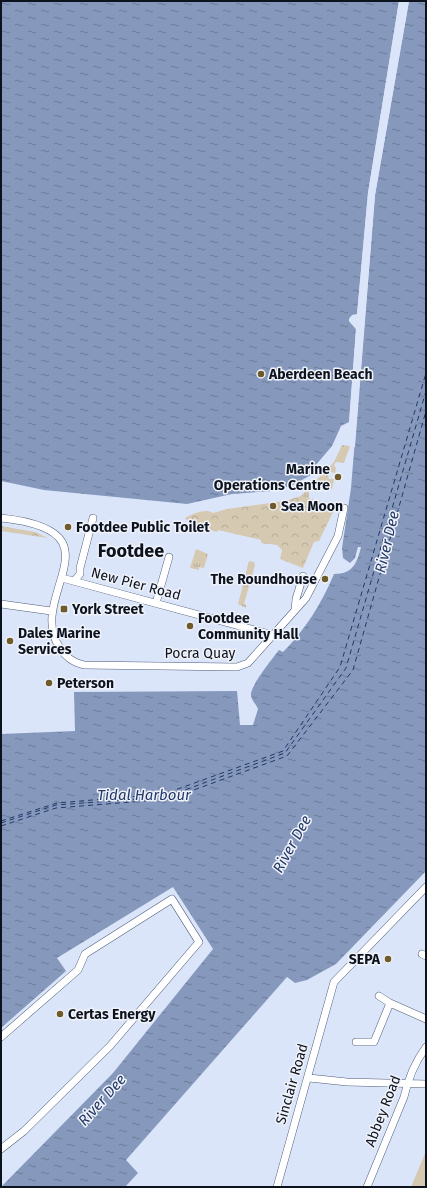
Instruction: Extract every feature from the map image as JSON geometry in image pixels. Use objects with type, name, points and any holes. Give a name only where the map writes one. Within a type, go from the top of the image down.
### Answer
[{"type":"street","name":"Pocra Quay","points":[[51,611],[51,625],[58,645],[68,658],[84,664],[237,667],[248,662],[302,603],[338,536],[344,508]]},
{"type":"street","points":[[1,518],[49,529],[57,536],[65,552],[62,578],[51,611],[1,604]]},
{"type":"street","points":[[74,581],[80,574],[80,568],[93,518]]},
{"type":"street","points":[[156,604],[169,557]]},
{"type":"street","points":[[295,610],[296,599],[303,576]]},
{"type":"street","name":"New Pier Road","points":[[62,578],[273,635]]},
{"type":"street","name":"Sinclair Road","points":[[277,1187],[309,1078],[331,989],[339,976],[426,887]]},
{"type":"street","points":[[1,1037],[78,970],[85,954],[172,899],[199,942],[110,1046],[24,1131],[1,1149]]},
{"type":"street","points":[[378,996],[426,1019]]},
{"type":"street","points":[[356,1042],[374,1042],[390,1003]]},
{"type":"street","name":"Abbey Road","points":[[367,1187],[404,1097],[407,1083],[420,1053],[426,1046]]},
{"type":"street","points":[[309,1078],[347,1082],[426,1084]]},
{"type":"green space","points":[[342,445],[350,446],[344,463],[336,462],[334,465],[336,468],[335,473],[331,472],[328,475],[329,479],[334,479],[332,489],[317,488],[312,486],[309,489],[309,499],[301,496],[334,462]]},
{"type":"green space","points":[[301,496],[336,506],[319,541],[314,542],[303,568],[280,559],[282,550],[277,545],[261,543],[261,540],[218,530],[217,532],[210,530],[210,528],[189,522],[185,518],[203,511],[213,513],[227,509],[285,501]]},
{"type":"green space","points":[[1,526],[35,532],[48,538],[1,531]]},
{"type":"green space","points":[[196,549],[208,554],[204,568],[199,567],[199,570],[190,568]]},
{"type":"green space","points":[[249,561],[254,562],[255,565],[244,604],[246,605],[246,608],[238,604]]},
{"type":"green space","points":[[426,1151],[426,1187],[411,1187]]},
{"type":"water","points":[[1,1],[399,1],[368,193],[357,315],[350,317],[349,321],[356,329],[349,422],[341,426],[332,446],[315,466],[311,475],[293,485],[272,491],[232,494],[187,504],[44,490],[1,481]]},
{"type":"water","points":[[409,1],[426,1],[426,871],[336,964],[307,980],[295,983],[287,977],[126,1160],[138,1173],[125,1187],[1,1187],[113,1073],[213,949],[173,887],[57,958],[66,971],[1,1028],[1,734],[75,731],[74,692],[237,691],[240,725],[253,725],[258,709],[251,695],[254,685],[279,650],[283,652],[299,635],[318,606],[334,574],[350,570],[356,563],[361,547],[358,547],[355,558],[350,563],[343,558],[342,548],[351,488],[375,195]]},
{"type":"pier","points":[[399,1],[401,1],[370,193],[359,315],[351,319],[358,329],[351,422],[349,424],[356,329],[349,319],[352,315],[357,314],[368,193]]},
{"type":"pier","points":[[407,1],[409,1],[375,195],[355,447],[353,447],[373,195]]},
{"type":"ferry route","points":[[1,821],[57,803],[164,794],[283,751],[340,667],[426,373]]},
{"type":"ferry route","points":[[1,823],[56,805],[166,797],[285,753],[346,668],[426,391]]},
{"type":"ferry route","points":[[1,826],[56,808],[169,799],[287,756],[353,670],[426,411]]},
{"type":"place","name":"Aberdeen Beach","points":[[261,374]]},
{"type":"place","name":"Marine Operations Centre","points":[[338,477]]},
{"type":"place","name":"Sea Moon","points":[[273,506]]},
{"type":"place","name":"Footdee Public Toilet","points":[[68,527]]},
{"type":"place","name":"The Roundhouse","points":[[325,579]]},
{"type":"place","name":"York Street","points":[[64,609]]},
{"type":"place","name":"Footdee Community Hall","points":[[190,626]]},
{"type":"place","name":"Dales Marine Services","points":[[10,641]]},
{"type":"place","name":"Peterson","points":[[49,683]]},
{"type":"place","name":"SEPA","points":[[388,959]]},
{"type":"place","name":"Certas Energy","points":[[60,1014]]},
{"type":"district","name":"Footdee","points":[[131,551]]},
{"type":"water label","name":"River Dee","points":[[387,542]]},
{"type":"water label","name":"Tidal Harbour","points":[[144,795]]},
{"type":"water label","name":"River Dee","points":[[292,844]]},
{"type":"water label","name":"River Dee","points":[[102,1100]]}]
